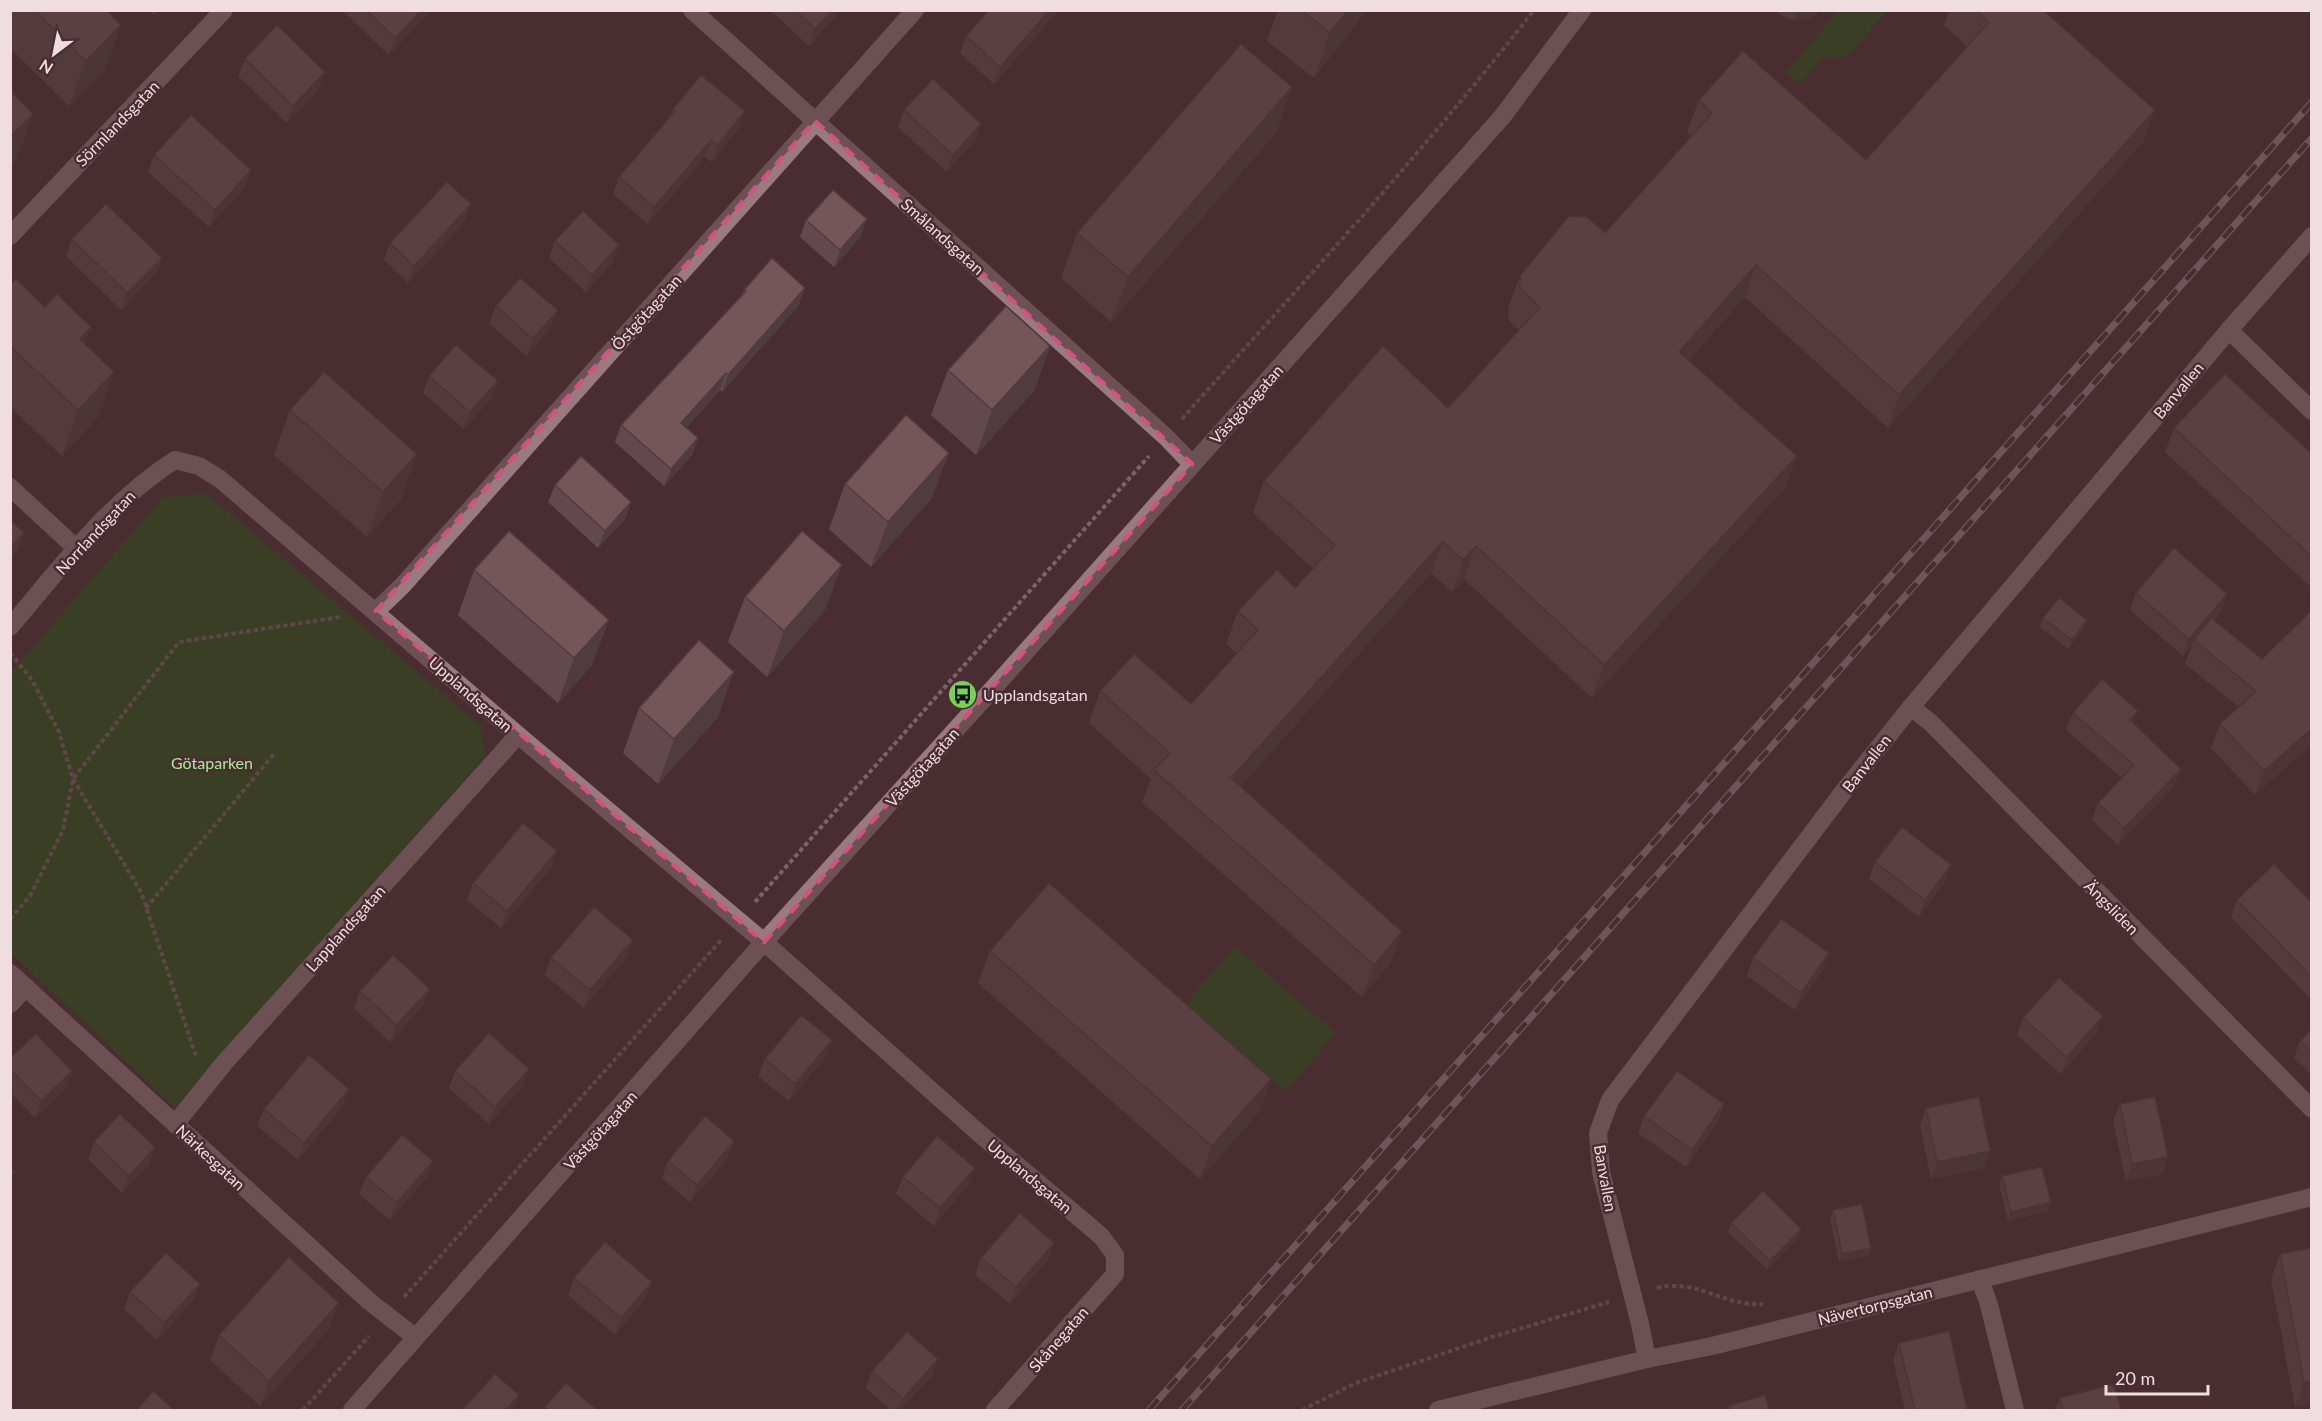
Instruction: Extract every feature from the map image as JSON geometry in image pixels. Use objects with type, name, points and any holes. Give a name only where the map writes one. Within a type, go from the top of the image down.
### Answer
[{"type":"street","name":"Sörmlandsgatan","points":[[10,236],[224,10]]},
{"type":"street","name":"Smålandsgatan","points":[[692,10],[1166,437],[1192,464]]},
{"type":"street","name":"Östgötagatan","points":[[376,612],[402,586],[915,10]]},
{"type":"street","name":"Västgötagatan","points":[[352,1410],[764,942],[1502,117],[1582,10]]},
{"type":"street","name":"Banvallen","points":[[1647,1359],[1601,1172],[1598,1132],[1610,1100],[1847,787],[1911,707],[2229,330],[2312,237]]},
{"type":"street","points":[[2229,330],[2312,411]]},
{"type":"street","name":"Norrlandsgatan","points":[[10,627],[123,498],[151,475],[175,460],[194,465]]},
{"type":"street","name":"Upplandsgatan","points":[[194,465],[220,479],[518,735],[764,942],[980,1134],[1101,1236],[1115,1255],[1115,1264]]},
{"type":"street","points":[[10,487],[77,549]]},
{"type":"street","name":"Ängsliden","points":[[1911,707],[1939,731],[2312,1109]]},
{"type":"street","name":"Lapplandsgatan","points":[[175,1124],[206,1085],[518,735]]},
{"type":"street","name":"Närkesgatan","points":[[10,973],[387,1316],[415,1338]]},
{"type":"street","points":[[10,1004],[26,987]]},
{"type":"street","name":"Nävertorpsgatan","points":[[1438,1410],[1647,1359],[1712,1346],[2312,1197]]},
{"type":"street","name":"Skånegatan","points":[[995,1410],[1115,1274],[1115,1264]]},
{"type":"street","points":[[1980,1279],[1989,1305],[2015,1410]]},
{"type":"path","points":[[303,1410],[1428,140],[1487,71],[1534,10]]},
{"type":"path","points":[[10,920],[30,896],[63,830],[73,778],[179,642],[376,612]]},
{"type":"path","points":[[10,653],[32,680],[59,732],[73,778],[141,892],[206,1085]]},
{"type":"path","points":[[146,909],[274,754]]},
{"type":"path","points":[[1302,1410],[1356,1383],[1492,1336],[1664,1286],[1690,1286],[1744,1304],[1770,1303]]},
{"type":"highlighted area","points":[[815,121],[1192,464],[764,942],[376,611]]},
{"type":"green space","points":[[1838,11],[1887,11],[1847,57],[1822,58],[1800,84],[1786,72]]},
{"type":"green space","name":"Götaparken","points":[[207,494],[481,726],[485,756],[175,1108],[11,953],[11,672],[163,497]]},
{"type":"green space","points":[[1235,946],[1336,1033],[1286,1091],[1185,1004]]},
{"type":"building","points":[[35,10],[106,10],[121,25],[86,61]]},
{"type":"building","points":[[366,10],[422,10],[395,38]]},
{"type":"building","points":[[795,10],[832,10],[815,29]]},
{"type":"building","points":[[989,10],[1050,10],[1000,67],[966,36]]},
{"type":"building","points":[[1302,10],[1348,10],[1330,33]]},
{"type":"building","points":[[1976,10],[2043,10],[2155,110],[1899,395],[1756,265],[1679,352],[1797,456],[1604,665],[1476,546],[1463,560],[1443,541],[1231,778],[1402,932],[1374,965],[1154,770],[1170,753],[1100,691],[1134,654],[1191,704],[1258,630],[1238,611],[1277,570],[1295,588],[1335,545],[1264,481],[1383,346],[1448,408],[1540,307],[1520,288],[1520,276],[1569,216],[1587,217],[1605,233],[1712,113],[1699,100],[1743,51],[1866,160],[1989,22]]},
{"type":"building","points":[[277,25],[325,72],[293,106],[245,59]]},
{"type":"building","points":[[1241,44],[1292,87],[1128,277],[1077,233]]},
{"type":"building","points":[[701,75],[745,111],[718,145],[711,140],[654,207],[619,177],[675,111],[673,109]]},
{"type":"building","points":[[933,79],[981,124],[953,155],[904,110]]},
{"type":"building","points":[[10,91],[33,114],[10,137]]},
{"type":"building","points":[[191,115],[251,170],[215,210],[154,155]]},
{"type":"building","points":[[447,182],[471,204],[414,266],[390,243]]},
{"type":"building","points":[[833,190],[867,219],[840,250],[806,220]]},
{"type":"building","points":[[106,204],[162,258],[127,293],[72,239]]},
{"type":"building","points":[[583,211],[619,245],[592,275],[555,241]]},
{"type":"building","points":[[772,258],[805,288],[728,375],[726,373],[681,423],[698,438],[671,469],[621,425],[746,291],[744,290]]},
{"type":"building","points":[[520,278],[558,310],[533,339],[496,306]]},
{"type":"building","points":[[16,279],[45,307],[57,294],[91,327],[80,339],[114,372],[78,410],[10,346],[10,284]]},
{"type":"building","points":[[1006,306],[1050,346],[992,410],[948,370]]},
{"type":"building","points":[[456,345],[498,381],[470,412],[429,376]]},
{"type":"building","points":[[324,372],[417,454],[383,492],[290,410]]},
{"type":"building","points":[[2225,374],[2312,454],[2312,557],[2174,428]]},
{"type":"building","points":[[906,415],[949,453],[888,522],[845,484]]},
{"type":"building","points":[[581,456],[631,502],[605,531],[555,485]]},
{"type":"building","points":[[10,519],[24,533],[10,547]]},
{"type":"building","points":[[509,531],[609,620],[574,658],[474,570]]},
{"type":"building","points":[[802,531],[842,565],[784,631],[745,597]]},
{"type":"building","points":[[2174,548],[2227,594],[2189,639],[2136,593]]},
{"type":"building","points":[[2059,598],[2087,620],[2072,640],[2043,618]]},
{"type":"building","points":[[2312,610],[2312,728],[2264,771],[2220,724],[2256,691],[2194,640],[2211,618],[2262,659]]},
{"type":"building","points":[[699,640],[734,672],[674,739],[639,708]]},
{"type":"building","points":[[2102,679],[2138,711],[2130,720],[2181,769],[2124,828],[2098,803],[2134,765],[2073,713]]},
{"type":"building","points":[[523,823],[557,851],[507,911],[473,883]]},
{"type":"building","points":[[1902,827],[1951,865],[1925,900],[1875,862]]},
{"type":"building","points":[[2274,864],[2312,903],[2312,977],[2237,900]]},
{"type":"building","points":[[1049,883],[1271,1079],[1212,1146],[990,951]]},
{"type":"building","points":[[594,907],[633,940],[590,990],[551,958]]},
{"type":"building","points":[[1781,919],[1829,953],[1801,993],[1753,958]]},
{"type":"building","points":[[393,955],[430,989],[396,1025],[360,991]]},
{"type":"building","points":[[2059,978],[2103,1016],[2067,1057],[2023,1018]]},
{"type":"building","points":[[801,1015],[832,1040],[795,1084],[765,1059]]},
{"type":"building","points":[[2312,1029],[2312,1052],[2300,1041]]},
{"type":"building","points":[[489,1033],[529,1069],[495,1107],[455,1071]]},
{"type":"building","points":[[36,1034],[72,1071],[41,1101],[10,1069],[10,1058]]},
{"type":"building","points":[[309,1055],[349,1089],[304,1143],[264,1109]]},
{"type":"building","points":[[1677,1071],[1724,1104],[1692,1150],[1644,1116]]},
{"type":"building","points":[[1979,1097],[1990,1151],[1937,1162],[1926,1108]]},
{"type":"building","points":[[2155,1097],[2168,1157],[2132,1164],[2120,1104]]},
{"type":"building","points":[[120,1114],[155,1147],[129,1176],[94,1142]]},
{"type":"building","points":[[705,1116],[734,1141],[697,1185],[668,1161]]},
{"type":"building","points":[[402,1135],[433,1161],[397,1203],[366,1177]]},
{"type":"building","points":[[937,1136],[975,1168],[940,1208],[903,1177]]},
{"type":"building","points":[[2042,1167],[2051,1202],[2011,1212],[2002,1176]]},
{"type":"building","points":[[1763,1191],[1801,1229],[1770,1261],[1731,1223]]},
{"type":"building","points":[[1862,1204],[1871,1248],[1842,1254],[1833,1210]]},
{"type":"building","points":[[1020,1213],[1054,1243],[1016,1287],[981,1258]]},
{"type":"building","points":[[605,1242],[652,1282],[621,1318],[574,1278]]},
{"type":"building","points":[[2312,1248],[2312,1381],[2304,1382],[2280,1254]]},
{"type":"building","points":[[166,1253],[200,1284],[164,1323],[130,1292]]},
{"type":"building","points":[[289,1257],[339,1303],[269,1381],[219,1335]]},
{"type":"building","points":[[1949,1331],[1967,1410],[1915,1410],[1899,1343]]},
{"type":"building","points":[[907,1332],[938,1359],[903,1399],[872,1371]]},
{"type":"building","points":[[495,1374],[519,1395],[506,1410],[462,1410]]},
{"type":"building","points":[[566,1383],[597,1410],[549,1410],[545,1407]]},
{"type":"building","points":[[2114,1384],[2121,1410],[2063,1410],[2060,1398]]},
{"type":"building","points":[[153,1391],[174,1410],[137,1410]]},
{"type":"building","points":[[1765,1395],[1769,1410],[1730,1410],[1728,1406]]},
{"type":"railway","points":[[1149,1410],[2312,102]]},
{"type":"railway","points":[[1182,1410],[2312,138]]},
{"type":"place","name":"Upplandsgatan","points":[[962,694]]}]
